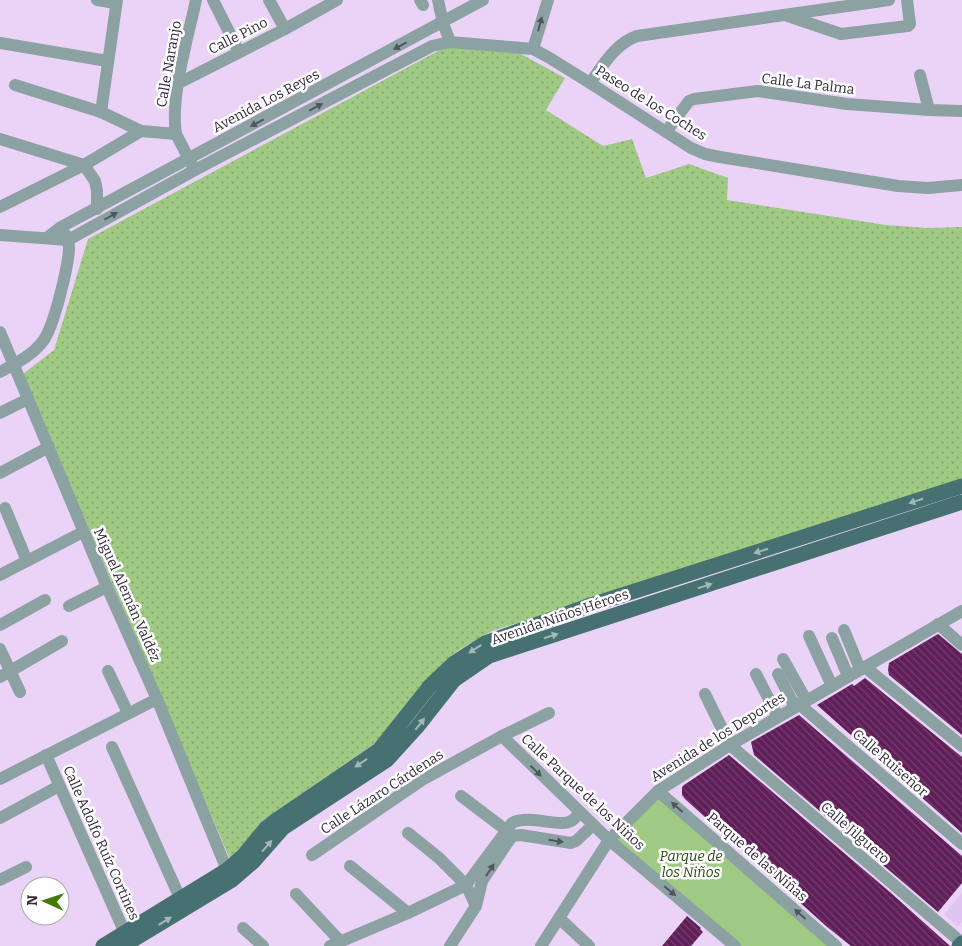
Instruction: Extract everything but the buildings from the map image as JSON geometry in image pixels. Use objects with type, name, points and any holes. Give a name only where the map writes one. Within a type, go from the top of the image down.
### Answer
[{"type":"main road","name":"Avenida Niños Héroes","points":[[126,940],[180,898],[227,870],[244,856],[266,828],[275,821],[379,750],[430,686],[454,663],[485,643],[585,607],[962,486]]},
{"type":"main road","name":"Avenida Niños Héroes","points":[[102,946],[126,940],[232,880],[253,862],[284,828],[387,760],[417,727],[454,680],[488,656],[962,502]]},
{"type":"street","points":[[97,0],[116,2],[101,112]]},
{"type":"street","name":"Calle Naranjo","points":[[176,134],[175,117],[179,83],[196,0]]},
{"type":"street","points":[[213,0],[239,52]]},
{"type":"street","points":[[269,0],[285,29]]},
{"type":"street","points":[[438,0],[443,23],[450,42]]},
{"type":"street","name":"Avenida Los Reyes","points":[[68,240],[192,165],[483,0]]},
{"type":"street","points":[[533,49],[548,0]]},
{"type":"street","points":[[590,83],[622,43],[637,36],[889,0]]},
{"type":"street","points":[[783,14],[836,32],[855,32],[909,25],[907,0]]},
{"type":"street","name":"Calle Pino","points":[[179,83],[285,29],[332,1]]},
{"type":"street","name":"Avenida Los Reyes","points":[[48,237],[61,227],[192,165],[432,46],[450,42]]},
{"type":"street","name":"Paseo de los Coches","points":[[450,42],[533,49],[548,56],[691,148],[705,154],[788,170],[905,187],[962,186]]},
{"type":"street","points":[[0,43],[107,61]]},
{"type":"street","points":[[920,75],[930,110]]},
{"type":"street","points":[[15,85],[101,112],[141,132],[176,134],[192,165]]},
{"type":"street","name":"Calle La Palma","points":[[666,132],[689,101],[758,91],[847,104],[962,111]]},
{"type":"street","points":[[0,207],[84,165],[141,132]]},
{"type":"street","points":[[0,139],[84,165],[95,181],[98,209]]},
{"type":"street","points":[[0,372],[33,352],[44,340],[50,328],[65,273],[69,249],[68,240],[61,227]]},
{"type":"street","points":[[0,235],[48,237],[68,240]]},
{"type":"street","name":"Miguel Alemán Valdéz","points":[[0,332],[107,587],[157,699],[227,870]]},
{"type":"street","points":[[0,414],[28,399]]},
{"type":"street","points":[[0,473],[49,447]]},
{"type":"street","points":[[5,508],[27,561]]},
{"type":"street","points":[[0,575],[84,532]]},
{"type":"street","points":[[69,606],[107,587]]},
{"type":"street","points":[[0,625],[45,600]]},
{"type":"street","points":[[585,607],[591,623]]},
{"type":"street","name":"Avenida de los Deportes","points":[[541,946],[609,840],[658,791],[730,745],[962,611]]},
{"type":"street","points":[[938,624],[962,645]]},
{"type":"street","points":[[844,630],[863,668],[962,746]]},
{"type":"street","points":[[809,636],[832,686]]},
{"type":"street","points":[[832,638],[848,676]]},
{"type":"street","points":[[5,674],[62,641]]},
{"type":"street","points":[[0,649],[5,674],[20,692]]},
{"type":"street","points":[[783,659],[800,704]]},
{"type":"street","points":[[108,671],[128,713]]},
{"type":"street","points":[[756,674],[778,717]]},
{"type":"street","points":[[778,674],[800,704]]},
{"type":"street","points":[[706,694],[730,745]]},
{"type":"street","points":[[0,778],[157,699]]},
{"type":"street","name":"Calle Ruiseñor","points":[[800,704],[962,844]]},
{"type":"street","name":"Calle Lázaro Cárdenas","points":[[312,855],[422,780],[502,736],[549,713]]},
{"type":"street","name":"Calle Parque de los Niños","points":[[502,736],[609,840],[735,946]]},
{"type":"street","name":"Calle Jilguero","points":[[730,745],[961,944]]},
{"type":"street","points":[[112,747],[180,898]]},
{"type":"street","name":"Calle Adolfo Ruíz Cortines","points":[[46,755],[126,940]]},
{"type":"street","points":[[0,818],[59,786]]},
{"type":"street","name":"Parque de las Niñas","points":[[658,791],[836,946]]},
{"type":"street","points":[[460,796],[506,830]]},
{"type":"street","points":[[296,894],[336,944],[466,885],[512,823],[518,820],[530,819],[564,823],[571,822],[580,813]]},
{"type":"street","points":[[450,946],[476,906],[482,881],[512,836],[521,835],[571,843],[576,842],[593,825]]},
{"type":"street","points":[[408,834],[439,858],[466,885],[476,906]]},
{"type":"street","points":[[350,866],[408,912]]},
{"type":"street","points":[[0,880],[26,867]]},
{"type":"street","points":[[558,918],[589,946]]},
{"type":"street","points":[[243,928],[263,946]]},
{"type":"shaded area","points":[[962,893],[962,922],[958,927],[944,914]]},
{"type":"green space","points":[[451,47],[521,54],[565,78],[546,110],[603,146],[632,139],[646,178],[689,164],[728,178],[727,200],[886,225],[927,228],[962,227],[962,481],[492,631],[465,646],[441,665],[374,744],[262,821],[233,857],[229,857],[23,374],[54,350],[88,239],[438,51]]},
{"type":"green space","name":"Parque de los Niños","points":[[658,794],[836,946],[736,946],[610,839]]}]
